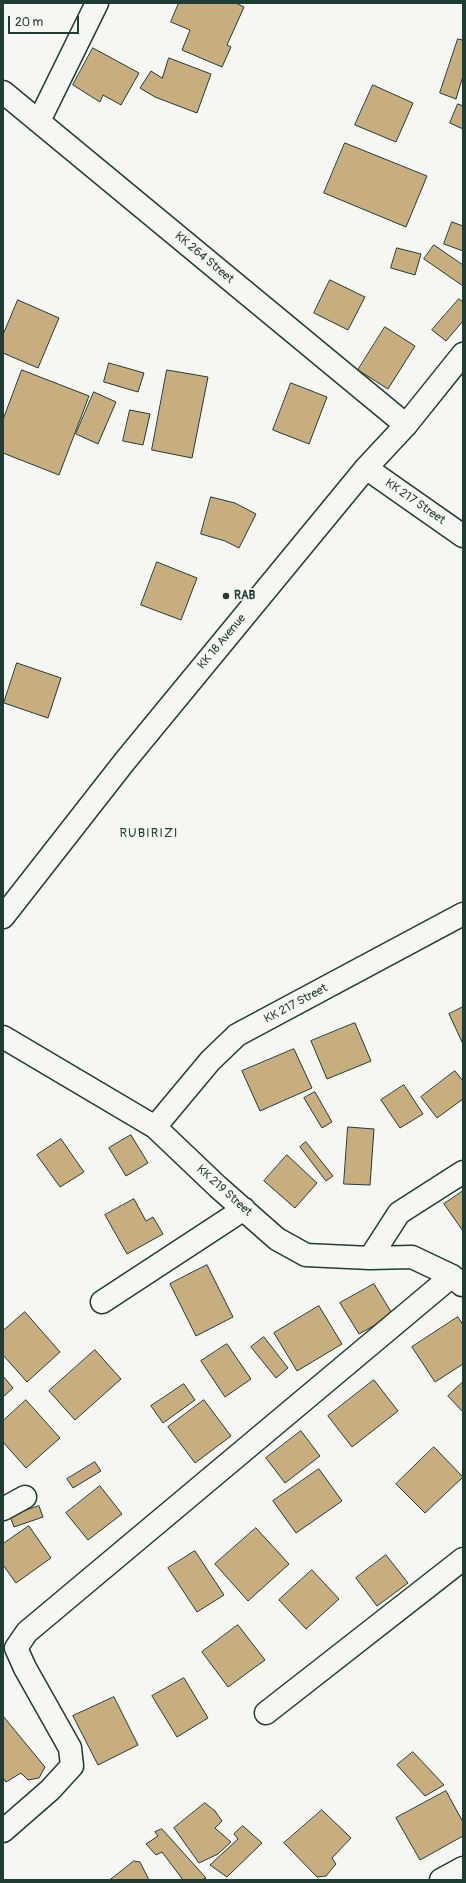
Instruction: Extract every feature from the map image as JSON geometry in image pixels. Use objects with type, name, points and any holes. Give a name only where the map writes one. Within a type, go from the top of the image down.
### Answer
[{"type":"street","points":[[39,121],[97,3]]},
{"type":"street","name":"KK 264 Street","points":[[3,92],[406,425]]},
{"type":"street","name":"KK 18 Avenue","points":[[3,917],[125,761],[366,468],[406,425],[463,354]]},
{"type":"street","name":"KK 217 Street","points":[[366,468],[463,536]]},
{"type":"street","name":"KK 217 Street","points":[[155,1127],[210,1062],[237,1035],[463,914]]},
{"type":"street","name":"KK 219 Street","points":[[3,1037],[155,1127],[277,1238],[306,1255],[370,1258],[412,1257],[458,1281]]},
{"type":"street","points":[[370,1258],[399,1213],[463,1172]]},
{"type":"street","points":[[102,1302],[244,1209]]},
{"type":"street","points":[[3,1831],[50,1790],[72,1766],[70,1748],[25,1668],[16,1648],[27,1632],[458,1281]]},
{"type":"street","points":[[3,1509],[25,1498]]},
{"type":"street","points":[[266,1713],[463,1559]]},
{"type":"street","points":[[441,1880],[463,1868]]},
{"type":"building","points":[[179,3],[236,3],[244,7],[227,45],[231,47],[222,67],[182,50],[190,30],[171,22]]},
{"type":"building","points":[[458,39],[463,40],[463,76],[456,99],[440,93]]},
{"type":"building","points":[[93,48],[139,73],[121,105],[103,95],[100,102],[73,85]]},
{"type":"building","points":[[169,58],[211,74],[197,113],[155,97],[140,88],[151,71],[162,78]]},
{"type":"building","points":[[373,85],[413,103],[396,142],[355,125]]},
{"type":"building","points":[[458,104],[463,106],[463,129],[450,123]]},
{"type":"building","points":[[345,143],[427,176],[406,227],[324,193]]},
{"type":"building","points":[[452,222],[463,226],[463,251],[444,244]]},
{"type":"building","points":[[434,245],[463,265],[463,286],[424,259]]},
{"type":"building","points":[[397,248],[421,254],[415,275],[391,268]]},
{"type":"building","points":[[330,280],[365,297],[348,330],[314,313]]},
{"type":"building","points":[[459,299],[463,302],[463,321],[446,341],[432,330]]},
{"type":"building","points":[[18,300],[59,318],[38,368],[3,353],[3,335]]},
{"type":"building","points":[[385,327],[415,346],[388,389],[358,370]]},
{"type":"building","points":[[109,363],[144,373],[138,392],[104,382]]},
{"type":"building","points":[[22,370],[89,396],[59,475],[3,453],[3,420]]},
{"type":"building","points":[[167,370],[208,377],[192,458],[152,450]]},
{"type":"building","points":[[291,383],[327,397],[309,444],[273,430]]},
{"type":"building","points":[[94,392],[116,402],[98,444],[76,434]]},
{"type":"building","points":[[130,410],[150,414],[143,445],[123,441]]},
{"type":"building","points":[[211,497],[235,503],[256,514],[239,548],[225,541],[201,534]]},
{"type":"building","points":[[157,562],[197,578],[181,620],[141,605]]},
{"type":"building","points":[[17,663],[61,678],[48,718],[4,703]]},
{"type":"building","points":[[463,1007],[463,1044],[449,1014]]},
{"type":"building","points":[[355,1023],[371,1061],[327,1079],[311,1041]]},
{"type":"building","points":[[294,1049],[312,1088],[260,1111],[242,1071]]},
{"type":"building","points":[[455,1071],[463,1081],[463,1099],[437,1118],[421,1097]]},
{"type":"building","points":[[404,1085],[423,1114],[400,1128],[381,1100]]},
{"type":"building","points":[[315,1092],[332,1122],[322,1128],[304,1098]]},
{"type":"building","points":[[348,1127],[374,1129],[370,1185],[344,1184]]},
{"type":"building","points":[[131,1135],[148,1163],[126,1176],[109,1148]]},
{"type":"building","points":[[61,1139],[84,1172],[60,1187],[37,1155]]},
{"type":"building","points":[[306,1142],[333,1176],[326,1181],[300,1147]]},
{"type":"building","points":[[287,1155],[317,1183],[295,1208],[264,1181]]},
{"type":"building","points":[[463,1191],[463,1231],[444,1204]]},
{"type":"building","points":[[134,1199],[146,1221],[153,1217],[163,1234],[127,1254],[105,1215]]},
{"type":"building","points":[[207,1265],[233,1317],[196,1336],[170,1284]]},
{"type":"building","points":[[374,1284],[393,1315],[359,1334],[340,1303]]},
{"type":"building","points":[[319,1306],[342,1344],[297,1371],[274,1333]]},
{"type":"building","points":[[25,1312],[60,1352],[27,1382],[3,1355],[3,1331]]},
{"type":"building","points":[[458,1317],[463,1325],[463,1364],[435,1382],[412,1347]]},
{"type":"building","points":[[264,1337],[288,1368],[276,1378],[251,1347]]},
{"type":"building","points":[[227,1344],[251,1379],[225,1397],[201,1361]]},
{"type":"building","points":[[95,1350],[121,1379],[75,1420],[49,1391]]},
{"type":"building","points":[[3,1376],[13,1388],[3,1397]]},
{"type":"building","points":[[374,1380],[398,1411],[352,1447],[328,1416]]},
{"type":"building","points":[[463,1382],[463,1412],[448,1396]]},
{"type":"building","points":[[184,1384],[195,1400],[163,1423],[151,1406]]},
{"type":"building","points":[[26,1400],[60,1438],[26,1468],[3,1442],[3,1421]]},
{"type":"building","points":[[204,1400],[231,1436],[195,1463],[168,1427]]},
{"type":"building","points":[[301,1431],[320,1456],[285,1483],[266,1458]]},
{"type":"building","points":[[434,1447],[463,1477],[425,1513],[396,1484]]},
{"type":"building","points":[[95,1462],[101,1471],[73,1488],[67,1479]]},
{"type":"building","points":[[319,1469],[342,1501],[296,1533],[273,1501]]},
{"type":"building","points":[[100,1486],[122,1514],[88,1540],[66,1513]]},
{"type":"building","points":[[39,1506],[43,1517],[14,1527],[10,1516]]},
{"type":"building","points":[[29,1526],[51,1558],[16,1583],[3,1565],[3,1544]]},
{"type":"building","points":[[256,1528],[289,1564],[248,1601],[215,1564]]},
{"type":"building","points":[[195,1551],[224,1595],[197,1612],[168,1568]]},
{"type":"building","points":[[386,1555],[408,1583],[377,1606],[356,1578]]},
{"type":"building","points":[[312,1570],[339,1599],[306,1629],[279,1600]]},
{"type":"building","points":[[238,1625],[265,1660],[228,1687],[202,1652]]},
{"type":"building","points":[[184,1678],[208,1718],[177,1737],[152,1696]]},
{"type":"building","points":[[114,1697],[138,1745],[98,1765],[73,1716]]},
{"type":"building","points":[[3,1716],[45,1767],[39,1778],[28,1780],[21,1773],[6,1782],[3,1778]]},
{"type":"building","points":[[413,1752],[444,1785],[425,1796],[397,1765]]},
{"type":"building","points":[[446,1791],[463,1822],[463,1836],[420,1860],[396,1818]]},
{"type":"building","points":[[205,1803],[215,1811],[222,1821],[215,1828],[231,1842],[218,1854],[199,1863],[174,1828]]},
{"type":"building","points":[[322,1810],[351,1838],[332,1858],[336,1864],[326,1876],[317,1877],[284,1843]]},
{"type":"building","points":[[243,1826],[262,1843],[227,1877],[210,1865],[238,1839],[234,1834]]},
{"type":"building","points":[[162,1829],[206,1878],[201,1880],[183,1880],[162,1852],[156,1855],[146,1844],[158,1836],[155,1832]]},
{"type":"building","points":[[134,1861],[140,1862],[149,1880],[110,1880]]},
{"type":"place","name":"RAB","points":[[226,596]]},
{"type":"district","name":"RUBIRIZI","points":[[149,834]]}]
